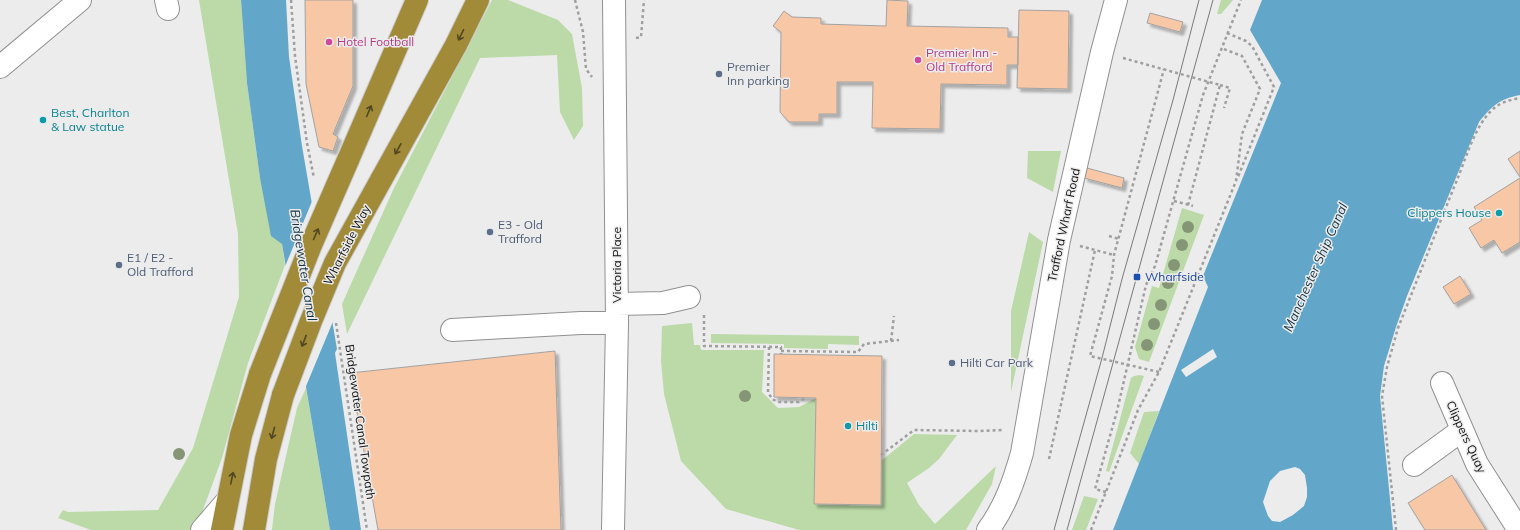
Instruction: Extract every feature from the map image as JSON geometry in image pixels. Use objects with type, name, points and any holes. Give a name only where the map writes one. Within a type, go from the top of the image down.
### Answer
[{"type":"highway","points":[[222,530],[241,435],[260,374],[311,245],[417,0]]},
{"type":"highway","name":"Wharfside Way","points":[[254,530],[266,459],[283,395],[335,263],[456,45],[478,0]]},
{"type":"street","points":[[0,67],[80,0]]},
{"type":"street","name":"Victoria Place","points":[[613,530],[617,314],[614,0]]},
{"type":"street","name":"Trafford Wharf Road","points":[[988,530],[1003,506],[1014,482],[1022,453],[1059,240],[1102,52],[1116,0]]},
{"type":"street","points":[[452,330],[581,323],[689,297]]},
{"type":"street","name":"Clippers Quay","points":[[1442,383],[1477,464],[1519,530]]},
{"type":"street","points":[[1414,464],[1462,430]]},
{"type":"street","points":[[202,530],[227,501]]},
{"type":"path","points":[[291,0],[295,56],[307,143],[315,184]]},
{"type":"path","points":[[575,0],[583,32],[586,69]]},
{"type":"path","points":[[641,36],[644,0]]},
{"type":"path","points":[[1106,492],[1095,489],[1117,411],[1146,285],[1155,266],[1200,103],[1241,0]]},
{"type":"path","points":[[1091,530],[1138,410],[1159,372],[1274,87],[1252,46],[1246,41],[1227,33]]},
{"type":"path","points":[[1221,48],[1242,56],[1260,89],[1242,134],[1236,181]]},
{"type":"path","points":[[1102,52],[1230,88],[1224,108]]},
{"type":"path","points":[[1159,372],[1090,356],[1112,276],[1114,256],[1164,69]]},
{"type":"path","points":[[1188,205],[1220,85]]},
{"type":"path","points":[[1396,530],[1382,396],[1391,349],[1439,225],[1481,124],[1497,106],[1509,100],[1520,98]]},
{"type":"path","points":[[1174,200],[1193,206]]},
{"type":"path","points":[[1109,236],[1119,239]]},
{"type":"path","points":[[1049,459],[1095,250],[1114,256]]},
{"type":"path","points":[[704,315],[704,346],[781,347],[781,353],[858,352],[864,344],[899,340]]},
{"type":"path","points":[[891,341],[894,316]]},
{"type":"path","name":"Bridgewater Canal Towpath","points":[[335,317],[367,530]]},
{"type":"path","points":[[769,347],[768,392],[772,399],[778,402],[799,402],[805,398]]},
{"type":"path","points":[[881,455],[914,430],[1003,430]]},
{"type":"green space","points":[[199,0],[241,0],[247,83],[260,178],[282,244],[285,265],[248,363],[222,458],[200,518],[190,530],[91,530],[58,518],[63,510],[68,512],[158,510],[193,448],[239,297],[238,234]]},
{"type":"green space","points":[[492,0],[508,0],[558,20],[572,34],[582,88],[583,126],[574,140],[560,112],[557,55],[480,58],[347,334],[342,304],[394,188]]},
{"type":"green space","points":[[1221,0],[1233,0],[1221,14],[1217,14]]},
{"type":"green space","points":[[1028,151],[1061,151],[1053,192],[1027,178]]},
{"type":"green space","points":[[1182,208],[1204,215],[1149,362],[1139,359],[1135,347],[1152,286],[1159,288]]},
{"type":"green space","points":[[1029,232],[1043,242],[1011,392],[1011,311]]},
{"type":"green space","points":[[692,323],[694,345],[700,345],[701,350],[764,350],[762,392],[778,408],[799,407],[816,398],[815,504],[880,505],[881,461],[914,434],[957,435],[939,459],[907,483],[919,505],[935,524],[996,466],[992,484],[966,530],[799,530],[726,509],[681,461],[664,394],[661,361],[662,326]]},
{"type":"green space","points":[[711,334],[859,336],[859,345],[828,344],[828,349],[784,348],[784,344],[711,343]]},
{"type":"green space","points":[[1140,375],[1144,376],[1109,472],[1106,471],[1131,378]]},
{"type":"green space","points":[[306,388],[330,530],[272,530],[275,504],[297,408]]},
{"type":"green space","points":[[1159,411],[1139,464],[1130,453],[1144,412]]},
{"type":"green space","points":[[1084,496],[1098,499],[1086,530],[1072,530]]},
{"type":"water","name":"Bridgewater Canal","points":[[241,0],[286,0],[289,57],[302,146],[337,349],[335,353],[361,530],[330,530],[282,244],[271,236],[260,178],[247,83]]},
{"type":"water","name":"Manchester Ship Canal","points":[[1262,0],[1520,0],[1520,95],[1496,104],[1479,122],[1407,296],[1384,366],[1380,396],[1393,530],[1113,530],[1208,287],[1203,276],[1281,83],[1250,30]]},
{"type":"pier","points":[[313,199],[334,319],[304,391],[284,269]]},
{"type":"pier","points":[[1213,349],[1217,357],[1186,377],[1181,370]]},
{"type":"pier","points":[[1295,467],[1300,469],[1305,475],[1307,497],[1304,506],[1293,515],[1280,522],[1272,521],[1268,516],[1263,502],[1270,481],[1280,471]]},
{"type":"building","name":"Hotel Football","points":[[305,0],[353,0],[353,86],[333,134],[338,137],[333,151],[319,147],[306,84]]},
{"type":"building","points":[[887,0],[908,1],[907,26],[1008,28],[1008,37],[1018,37],[1018,65],[1007,65],[1007,85],[941,84],[940,129],[872,128],[873,82],[837,82],[837,114],[819,114],[819,122],[789,122],[780,112],[781,32],[773,26],[784,11],[792,17],[821,18],[821,24],[886,26]]},
{"type":"building","points":[[1019,10],[1069,11],[1068,89],[1017,88]]},
{"type":"building","points":[[1150,13],[1183,22],[1180,32],[1147,23]]},
{"type":"building","points":[[1520,151],[1520,177],[1508,159]]},
{"type":"building","points":[[1087,168],[1124,178],[1122,188],[1084,178]]},
{"type":"building","name":"Clippers House","points":[[1520,178],[1520,242],[1502,253],[1494,240],[1481,248],[1469,228],[1482,220],[1474,207]]},
{"type":"building","points":[[1460,276],[1471,294],[1454,304],[1443,287]]},
{"type":"building","points":[[555,351],[561,530],[378,530],[350,373]]},
{"type":"building","name":"Hilti","points":[[774,354],[882,356],[881,505],[814,504],[816,398],[774,397]]},
{"type":"building","points":[[1452,475],[1486,530],[1425,530],[1408,503]]},
{"type":"tram line","points":[[1054,530],[1102,358],[1122,279],[1173,100],[1199,0]]},
{"type":"tram line","points":[[1067,530],[1213,0]]},
{"type":"place","name":"Hotel Football","points":[[329,42]]},
{"type":"place","name":"Premier Inn - Old Trafford","points":[[918,60]]},
{"type":"place","name":"Premier Inn parking","points":[[719,74]]},
{"type":"place","name":"Best, Charlton & Law statue","points":[[43,120]]},
{"type":"place","name":"Clippers House","points":[[1499,213]]},
{"type":"place","name":"E3 - Old Trafford","points":[[490,232]]},
{"type":"place","name":"E1 / E2 - Old Trafford","points":[[119,265]]},
{"type":"place","name":"Wharfside","points":[[1137,277]]},
{"type":"place","name":"Hilti Car Park","points":[[952,363]]},
{"type":"place","name":"Hilti","points":[[848,426]]}]
